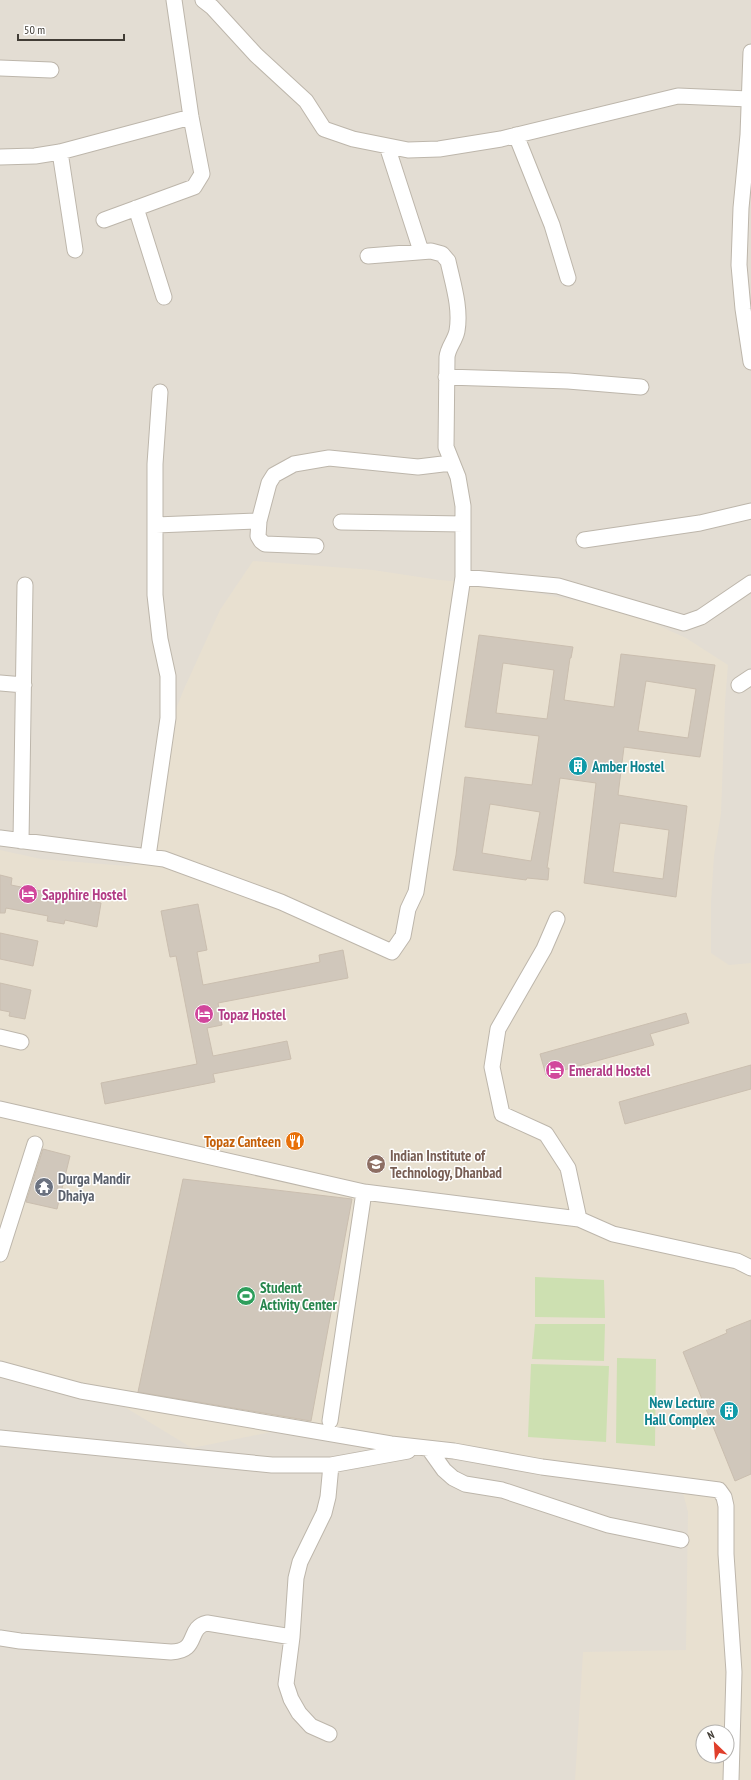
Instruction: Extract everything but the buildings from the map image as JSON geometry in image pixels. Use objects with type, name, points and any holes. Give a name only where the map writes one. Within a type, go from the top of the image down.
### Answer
[{"type":"street","points":[[104,220],[194,187],[202,174],[191,117],[174,0]]},
{"type":"street","points":[[203,0],[212,7],[256,55],[306,100],[324,129],[354,139],[408,150],[439,149],[516,136],[678,96],[750,99]]},
{"type":"street","points":[[751,52],[748,135],[741,208],[739,265],[751,362]]},
{"type":"street","points":[[0,68],[51,70]]},
{"type":"street","points":[[0,157],[34,156],[60,152],[191,117]]},
{"type":"street","points":[[516,136],[552,225],[568,278]]},
{"type":"street","points":[[387,146],[420,251]]},
{"type":"street","points":[[60,152],[76,250]]},
{"type":"street","points":[[136,208],[164,297]]},
{"type":"street","points":[[0,838],[21,842],[164,859],[281,902],[392,952],[403,936],[408,910],[416,892],[463,577],[463,506],[458,478],[446,447],[446,377],[448,349],[454,340],[458,312],[448,261],[442,254],[432,251],[420,251],[368,256]]},
{"type":"street","points":[[446,377],[568,381],[641,387]]},
{"type":"street","points":[[148,856],[168,718],[168,676],[160,639],[155,595],[155,464],[160,392]]},
{"type":"street","points":[[316,546],[265,544],[260,541],[258,536],[259,521],[269,483],[274,475],[294,464],[328,458],[418,467],[451,463]]},
{"type":"street","points":[[584,540],[700,523],[751,511]]},
{"type":"street","points":[[156,524],[259,521]]},
{"type":"street","points":[[341,522],[463,524]]},
{"type":"street","points":[[463,577],[558,586],[684,623],[701,617],[751,583]]},
{"type":"street","points":[[21,842],[25,585]]},
{"type":"street","points":[[0,683],[24,685]]},
{"type":"street","points":[[557,919],[544,949],[498,1028],[492,1067],[502,1114],[546,1134],[568,1168],[579,1219]]},
{"type":"street","points":[[0,1037],[21,1042]]},
{"type":"street","points":[[0,1109],[364,1192],[579,1219],[613,1234],[737,1261],[751,1268]]},
{"type":"street","points":[[0,1254],[35,1144]]},
{"type":"street","points":[[330,1421],[364,1192]]},
{"type":"street","points":[[0,1369],[81,1391],[425,1449],[454,1451],[542,1467],[713,1488],[722,1493],[726,1506],[726,1554],[734,1672],[731,1780]]},
{"type":"street","points":[[0,1438],[272,1465],[331,1465],[425,1449]]},
{"type":"street","points":[[425,1449],[453,1478],[465,1484],[502,1490],[608,1524],[681,1540]]},
{"type":"street","points":[[329,1734],[311,1726],[291,1699],[286,1684],[292,1637],[296,1578],[300,1562],[324,1513],[328,1497],[331,1465]]},
{"type":"street","points":[[0,1638],[20,1641],[171,1652],[182,1650],[188,1646],[192,1641],[195,1630],[199,1626],[207,1623],[292,1637]]},
{"type":"shaded area","points":[[0,0],[751,0],[751,1780],[0,1780]]},
{"type":"shaded area","name":"Indian Institute of Technology, Dhanbad","points":[[253,561],[373,570],[439,580],[485,583],[624,610],[686,638],[728,665],[725,702],[721,814],[714,856],[711,902],[711,953],[729,965],[751,963],[751,1780],[575,1780],[583,1652],[686,1650],[688,1512],[679,1478],[518,1459],[343,1427],[311,1424],[192,1448],[100,1392],[0,1363],[0,850],[41,859],[127,866],[142,863],[143,833],[153,767],[184,689],[220,610]]},
{"type":"green space","points":[[535,1277],[604,1280],[605,1318],[535,1317]]},
{"type":"green space","points":[[535,1324],[605,1324],[604,1361],[532,1359]]},
{"type":"green space","points":[[617,1358],[656,1359],[655,1446],[616,1443]]},
{"type":"green space","points":[[531,1364],[609,1366],[606,1442],[528,1437]]},
{"type":"place","name":"Amber Hostel","points":[[578,766]]},
{"type":"place","name":"Sapphire Hostel","points":[[28,894]]},
{"type":"place","name":"Topaz Hostel","points":[[204,1014]]},
{"type":"place","name":"Emerald Hostel","points":[[555,1070]]},
{"type":"place","name":"Topaz Canteen","points":[[295,1141]]},
{"type":"place","name":"Indian Institute of Technology, Dhanbad","points":[[376,1164]]},
{"type":"place","name":"Durga Mandir Dhaiya","points":[[44,1187]]},
{"type":"place","name":"Student Activity Center","points":[[246,1296]]},
{"type":"place","name":"New Lecture Hall Complex","points":[[729,1411]]}]
